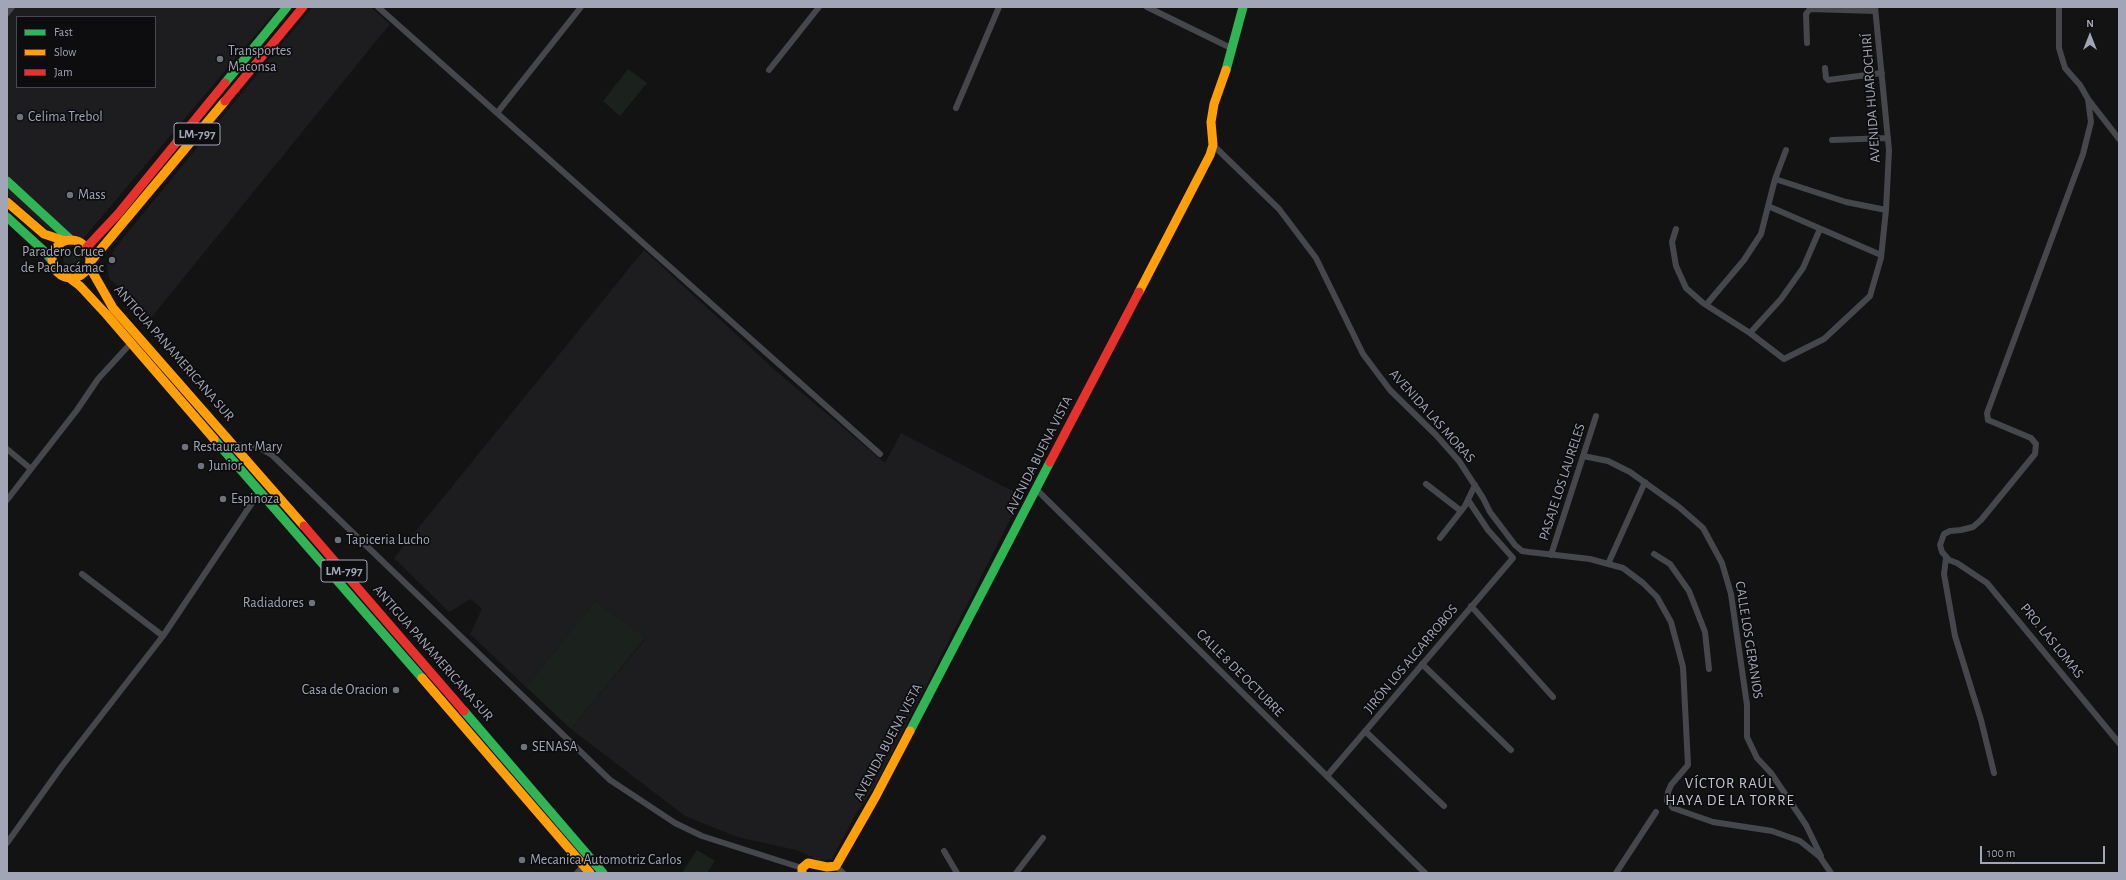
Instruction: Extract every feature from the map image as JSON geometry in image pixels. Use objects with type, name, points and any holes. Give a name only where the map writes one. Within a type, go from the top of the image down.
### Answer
[{"type":"main road","name":"LM-797","points":[[90,263],[87,247],[118,214],[287,7]]},
{"type":"main road","name":"LM-797","points":[[53,262],[58,272],[68,277],[80,275],[303,7]]},
{"type":"main road","name":"AVENIDA BUENA VISTA","points":[[836,866],[876,796],[1037,490],[1210,155],[1213,145],[1211,122],[1214,104],[1233,49],[1243,7]]},
{"type":"main road","points":[[7,181],[68,240]]},
{"type":"main road","points":[[7,202],[44,234],[81,242],[87,247]]},
{"type":"main road","points":[[118,214],[126,221]]},
{"type":"main road","points":[[7,216],[44,251],[53,262]]},
{"type":"main road","points":[[53,262],[56,247],[68,240]]},
{"type":"main road","name":"ANTIGUA PANAMERICANA SUR","points":[[90,263],[113,308],[234,445],[603,873]]},
{"type":"main road","name":"ANTIGUA PANAMERICANA SUR","points":[[68,277],[89,295],[590,873]]},
{"type":"main road","points":[[208,432],[216,425]]},
{"type":"main road","points":[[457,719],[465,712]]},
{"type":"main road","points":[[802,871],[808,863],[827,867],[836,866]]},
{"type":"street","points":[[7,13],[12,7]]},
{"type":"street","points":[[378,7],[880,454]]},
{"type":"street","points":[[497,113],[581,7]]},
{"type":"street","points":[[769,70],[818,7]]},
{"type":"street","points":[[956,108],[999,7]]},
{"type":"street","points":[[1147,7],[1233,49]]},
{"type":"street","points":[[2059,7],[2059,48],[2065,68],[2080,85],[2088,99],[2119,139]]},
{"type":"street","points":[[1807,43],[1806,14],[1810,9],[1875,9]]},
{"type":"street","name":"AVENIDA HUAROCHIRÍ","points":[[1750,333],[1781,357],[1787,358],[1824,339],[1870,296],[1881,255],[1886,210],[1888,138],[1875,9]]},
{"type":"street","points":[[1825,68],[1826,78],[1828,80],[1882,73]]},
{"type":"street","points":[[1994,773],[1981,720],[1955,636],[1944,574],[1946,558],[1940,545],[1944,534],[1950,531],[1973,527],[1981,520],[2035,454],[2036,444],[2031,438],[1988,420],[1987,413],[2083,154],[2091,122],[2088,99]]},
{"type":"street","points":[[1832,140],[1888,138]]},
{"type":"street","name":"AVENIDA LAS MORAS","points":[[1213,145],[1279,209],[1316,258],[1363,354],[1390,390],[1436,435],[1459,461],[1475,485],[1490,512],[1515,545],[1522,551],[1590,559],[1623,568],[1643,583],[1657,597],[1671,622],[1683,667],[1688,765],[1671,785],[1667,801],[1673,808],[1713,822],[1772,831],[1800,840],[1820,857],[1831,873]]},
{"type":"street","points":[[1706,306],[1744,260],[1761,234],[1775,180],[1786,150]]},
{"type":"street","points":[[1775,180],[1846,202],[1886,210]]},
{"type":"street","points":[[1768,206],[1881,255]]},
{"type":"street","points":[[1676,229],[1672,242],[1676,266],[1686,288],[1706,306],[1750,333],[1781,299],[1803,268],[1820,229]]},
{"type":"street","points":[[7,500],[77,410],[98,379],[131,343]]},
{"type":"street","name":"PASAJE LOS LAURELES","points":[[1551,555],[1596,416]]},
{"type":"street","points":[[234,445],[258,447],[272,455],[610,780],[675,823],[700,835],[802,871]]},
{"type":"street","points":[[7,449],[31,469]]},
{"type":"street","name":"CALLE LOS GERANIOS","points":[[1583,456],[1608,460],[1645,482],[1679,507],[1703,528],[1722,563],[1731,594],[1742,659],[1747,704],[1747,737],[1757,758],[1770,773],[1806,825],[1827,866]]},
{"type":"street","points":[[1608,564],[1645,482]]},
{"type":"street","points":[[1426,484],[1461,511]]},
{"type":"street","points":[[1440,538],[1461,511],[1475,485]]},
{"type":"street","name":"CALLE 8 DE OCTUBRE","points":[[1037,490],[1425,873]]},
{"type":"street","points":[[7,843],[62,766],[163,636],[260,491]]},
{"type":"street","name":"JIRÓN LOS ALGARROBOS","points":[[1327,776],[1513,558],[1488,530],[1468,500]]},
{"type":"street","points":[[1654,554],[1670,564],[1689,591],[1705,632],[1709,669]]},
{"type":"street","name":"PRO. LAS LOMAS","points":[[1946,558],[1957,563],[1987,582],[2119,743]]},
{"type":"street","points":[[82,574],[163,636]]},
{"type":"street","points":[[1471,606],[1553,697]]},
{"type":"street","points":[[1422,664],[1511,750]]},
{"type":"street","points":[[1365,731],[1444,806]]},
{"type":"street","points":[[1616,873],[1656,812]]},
{"type":"street","points":[[1016,873],[1043,838]]},
{"type":"street","points":[[944,851],[957,873]]},
{"type":"street","points":[[577,873],[584,865]]},
{"type":"street","points":[[836,866],[843,873]]},
{"type":"shaded area","points":[[7,7],[279,7],[83,239],[55,235],[7,194]]},
{"type":"shaded area","points":[[312,7],[371,7],[390,24],[150,319],[109,278],[107,265],[115,248]]},
{"type":"shaded area","points":[[628,69],[647,83],[620,116],[603,101]]},
{"type":"shaded area","points":[[68,250],[76,250],[81,255],[79,266],[76,268],[68,268],[63,263],[63,255]]},
{"type":"shaded area","points":[[644,250],[776,371],[885,463],[901,433],[1022,496],[876,785],[857,812],[832,859],[821,861],[796,850],[737,837],[685,816],[571,729],[645,639],[595,601],[526,687],[470,634],[482,609],[471,599],[449,612],[394,558]]},
{"type":"shaded area","points":[[595,601],[645,638],[571,729],[526,687]]},
{"type":"shaded area","points":[[697,850],[715,861],[707,873],[682,873]]},
{"type":"traffic: fast","points":[[225,83],[287,7]]},
{"type":"traffic: fast","points":[[1226,70],[1243,7]]},
{"type":"traffic: fast","points":[[7,181],[71,240]]},
{"type":"traffic: fast","points":[[7,217],[44,251],[53,262]]},
{"type":"traffic: fast","points":[[214,439],[422,678]]},
{"type":"traffic: fast","points":[[910,731],[1050,462]]},
{"type":"traffic: fast","points":[[464,711],[603,873]]},
{"type":"traffic: slow","points":[[1139,292],[1210,155],[1213,145],[1211,122],[1214,104],[1226,70]]},
{"type":"traffic: slow","points":[[91,261],[225,101]]},
{"type":"traffic: slow","points":[[7,202],[44,234],[65,241]]},
{"type":"traffic: slow","points":[[67,240],[75,240],[82,243],[87,248],[90,259],[87,270],[82,275],[75,278],[67,278],[60,275],[55,270],[52,263],[52,255],[55,248],[60,243],[67,240]]},
{"type":"traffic: slow","points":[[89,266],[113,308],[304,526]]},
{"type":"traffic: slow","points":[[68,277],[80,286],[106,314],[214,439]]},
{"type":"traffic: slow","points":[[422,678],[590,873]]},
{"type":"traffic: slow","points":[[802,873],[802,868],[808,863],[827,867],[836,866],[876,796],[910,731]]},
{"type":"traffic: jam","points":[[225,101],[303,7]]},
{"type":"traffic: jam","points":[[87,247],[118,214],[225,83]]},
{"type":"traffic: jam","points":[[1050,462],[1139,292]]},
{"type":"traffic: jam","points":[[304,526],[464,711]]},
{"type":"place","name":"Transportes Maconsa","points":[[220,59]]},
{"type":"place","name":"Celima Trebol","points":[[20,117]]},
{"type":"place","name":"Mass","points":[[70,195]]},
{"type":"place","name":"Paradero Cruce de Pachacámac","points":[[112,260]]},
{"type":"place","name":"Restaurant Mary","points":[[185,447]]},
{"type":"place","name":"Junior","points":[[201,466]]},
{"type":"place","name":"Espinoza","points":[[223,499]]},
{"type":"place","name":"Tapiceria Lucho","points":[[338,540]]},
{"type":"place","name":"Radiadores","points":[[312,603]]},
{"type":"place","name":"Casa de Oracion","points":[[396,690]]},
{"type":"place","name":"SENASA","points":[[524,747]]},
{"type":"place","name":"Mecanica Automotriz Carlos","points":[[522,860]]},
{"type":"district","name":"VÍCTOR RAÚL HAYA DE LA TORRE","points":[[1730,792]]}]
